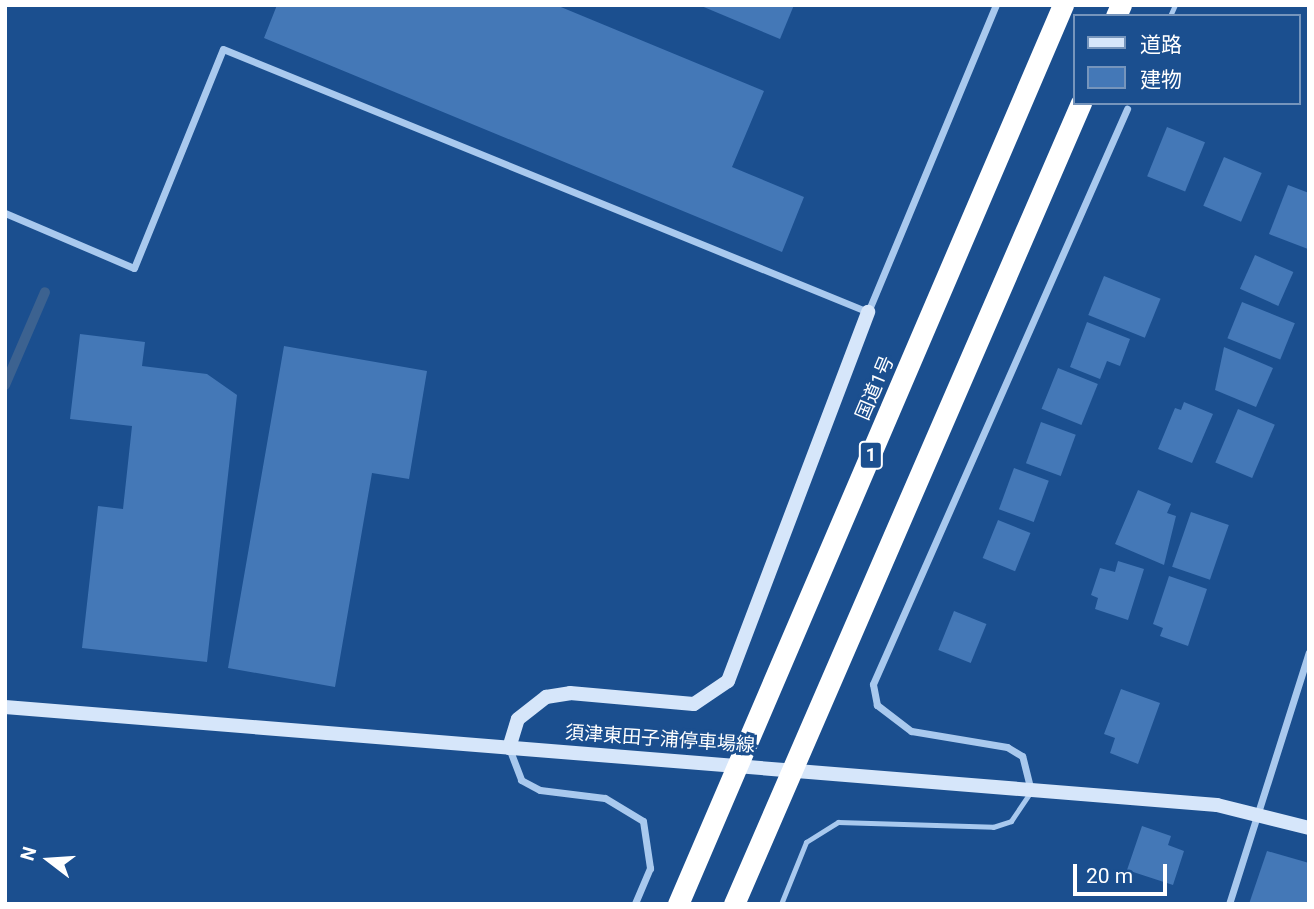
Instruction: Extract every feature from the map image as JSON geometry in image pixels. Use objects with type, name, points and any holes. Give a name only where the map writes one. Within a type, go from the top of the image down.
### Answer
[{"type":"highway","name":"国道1号","points":[[678,904],[1063,5]]},
{"type":"highway","points":[[734,904],[1080,105]]},
{"type":"main road","points":[[509,748],[518,719],[546,697],[570,693],[694,704],[728,681],[867,312]]},
{"type":"main road","name":"須津東田子浦停車場線","points":[[5,707],[509,748],[737,762],[793,770],[1261,814],[1309,828]]},
{"type":"street","points":[[5,213],[134,268],[223,49],[867,312],[996,5]]},
{"type":"street","points":[[1031,791],[1022,756],[1007,747],[911,731],[877,705],[873,684],[1129,106]]},
{"type":"street","points":[[1229,904],[1261,814],[1309,652]]},
{"type":"street","points":[[509,748],[521,780],[540,790],[605,798],[643,821],[650,869],[635,904]]},
{"type":"lane","points":[[780,904],[806,842],[838,822],[993,827],[1011,821],[1031,791]]},
{"type":"building","points":[[277,5],[556,5],[764,91],[732,167],[804,197],[782,252],[264,38]]},
{"type":"building","points":[[699,5],[794,5],[780,39]]},
{"type":"building","points":[[1167,127],[1205,142],[1185,191],[1147,176]]},
{"type":"building","points":[[1224,157],[1262,173],[1241,222],[1203,206]]},
{"type":"building","points":[[1288,185],[1309,193],[1308,249],[1269,234]]},
{"type":"building","points":[[1255,255],[1293,272],[1278,306],[1240,289]]},
{"type":"building","points":[[1104,276],[1161,299],[1145,338],[1088,315]]},
{"type":"building","points":[[1242,302],[1295,323],[1280,360],[1227,338]]},
{"type":"building","points":[[1087,322],[1130,339],[1120,366],[1107,361],[1100,379],[1070,367]]},
{"type":"building","points":[[80,334],[145,342],[142,366],[207,374],[237,395],[207,662],[82,648],[98,506],[123,509],[132,426],[70,419]]},
{"type":"building","points":[[284,346],[427,371],[409,479],[372,473],[335,687],[228,668]]},
{"type":"building","points":[[1224,347],[1273,368],[1256,407],[1215,390]]},
{"type":"building","points":[[1058,368],[1098,384],[1081,425],[1042,409]]},
{"type":"building","points":[[1184,402],[1213,414],[1192,463],[1158,449],[1175,408],[1181,410]]},
{"type":"building","points":[[1238,409],[1275,425],[1252,478],[1215,462]]},
{"type":"building","points":[[1041,422],[1076,435],[1061,476],[1026,463]]},
{"type":"building","points":[[1014,468],[1049,481],[1034,522],[999,509]]},
{"type":"building","points":[[1138,490],[1171,504],[1167,513],[1176,516],[1164,565],[1115,544]]},
{"type":"building","points":[[1191,512],[1229,525],[1210,580],[1172,567]]},
{"type":"building","points":[[998,520],[1030,533],[1015,571],[983,558]]},
{"type":"building","points":[[1118,561],[1144,569],[1128,620],[1095,609],[1098,598],[1091,595],[1100,568],[1115,572]]},
{"type":"building","points":[[1169,576],[1207,589],[1188,646],[1160,636],[1163,628],[1153,624]]},
{"type":"building","points":[[954,611],[986,624],[971,663],[938,650]]},
{"type":"building","points":[[1121,689],[1160,703],[1138,764],[1110,753],[1115,738],[1104,734]]},
{"type":"building","points":[[1142,826],[1171,836],[1168,845],[1184,851],[1173,885],[1127,870]]},
{"type":"building","points":[[1267,851],[1309,863],[1309,904],[1249,904]]},
{"type":"waterway","points":[[5,385],[45,292]]}]
